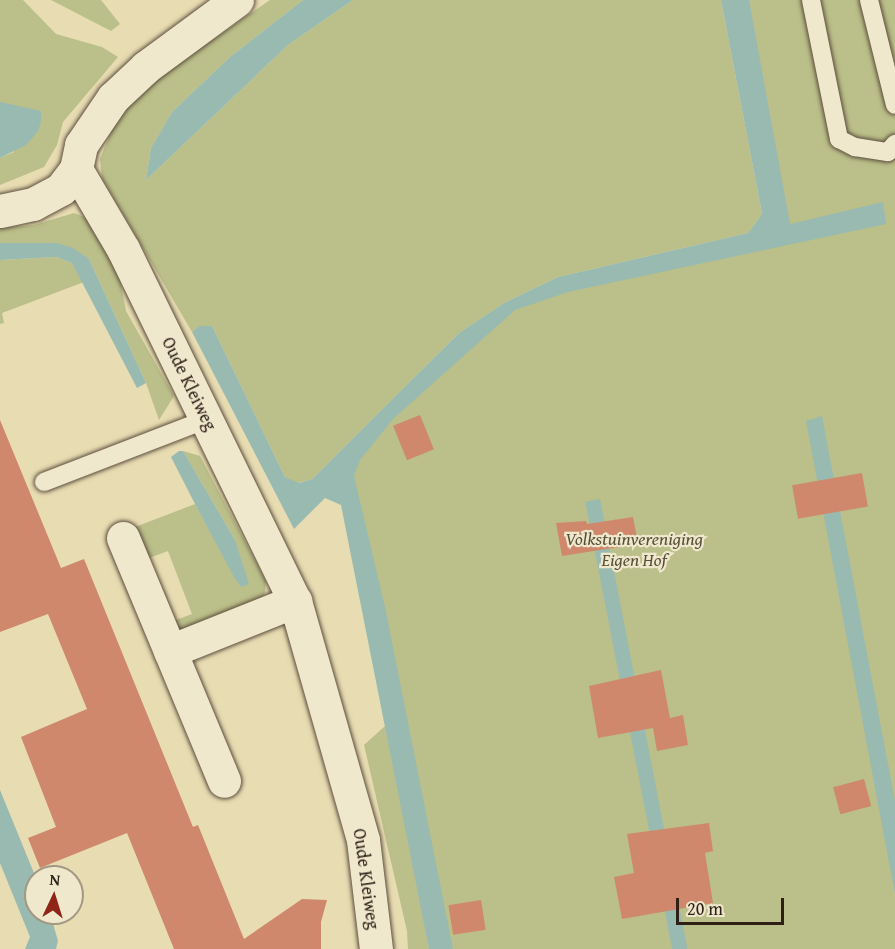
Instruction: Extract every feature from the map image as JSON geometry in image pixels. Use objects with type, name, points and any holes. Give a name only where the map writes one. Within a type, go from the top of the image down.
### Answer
[{"type":"street","points":[[0,211],[33,204],[61,189],[76,170],[81,145],[113,98],[146,67],[237,0]]},
{"type":"street","name":"Oude Kleiweg","points":[[76,170],[123,249],[295,602],[363,840],[376,949]]},
{"type":"street","points":[[123,538],[224,781]]},
{"type":"street","points":[[170,651],[295,602]]},
{"type":"lane","points":[[811,0],[839,139],[855,147],[888,152],[895,144]]},
{"type":"lane","points":[[869,0],[895,105]]},
{"type":"lane","points":[[44,482],[207,419]]},
{"type":"green space","points":[[0,0],[23,0],[56,34],[102,47],[118,57],[63,122],[57,145],[44,167],[0,185],[0,158],[14,152],[0,102]]},
{"type":"green space","points":[[51,0],[101,0],[120,24],[111,31]]},
{"type":"green space","points":[[270,0],[303,0],[230,57],[172,112],[151,148],[146,180],[288,45],[353,0],[721,0],[762,214],[748,233],[558,277],[504,303],[459,333],[312,479],[298,483],[285,477],[212,326],[199,326],[192,332],[102,178],[100,159],[114,125],[146,86]]},
{"type":"green space","name":"Volkstuinvereniging Eigen Hof","points":[[735,0],[895,0],[895,949],[442,949],[350,456],[512,304],[772,237]]},
{"type":"green space","points":[[74,213],[89,219],[104,238],[120,280],[126,311],[174,396],[159,420],[146,383],[89,259],[57,243],[0,243],[0,228],[34,225]]},
{"type":"green space","points":[[56,257],[72,263],[84,282],[2,313],[4,323],[0,324],[0,260]]},
{"type":"green space","points":[[183,451],[200,456],[266,581],[265,593],[257,606],[175,632],[168,623],[192,614],[168,551],[144,560],[130,529],[195,504],[241,587],[235,540]]},
{"type":"green space","points":[[385,726],[429,949],[408,949],[407,931],[364,745]]},
{"type":"water","points":[[303,0],[353,0],[288,45],[146,180],[151,148],[172,112],[230,57]]},
{"type":"water","points":[[721,0],[749,0],[790,224],[883,202],[886,224],[568,292],[515,310],[393,419],[360,460],[354,476],[385,607],[453,949],[429,949],[341,505],[325,498],[294,529],[192,332],[199,326],[212,326],[285,477],[299,483],[312,479],[459,333],[504,303],[558,277],[748,233],[762,214]]},
{"type":"water","points":[[0,102],[41,111],[41,121],[38,131],[26,145],[0,158]]},
{"type":"water","points":[[0,243],[57,243],[73,248],[89,259],[146,383],[137,388],[72,263],[56,257],[0,260]]},
{"type":"water","points":[[822,416],[895,801],[895,894],[806,421]]},
{"type":"water","points":[[183,451],[235,540],[249,584],[241,587],[234,577],[195,504],[171,457]]},
{"type":"water","points":[[600,499],[687,949],[672,949],[585,502]]},
{"type":"water","points":[[0,790],[31,865],[24,865],[24,922],[0,863]]},
{"type":"water","points":[[25,925],[53,925],[58,941],[56,949],[25,949],[30,937]]},
{"type":"building","points":[[420,415],[434,449],[407,460],[393,426]]},
{"type":"building","points":[[0,420],[61,568],[84,559],[193,827],[198,825],[244,939],[302,899],[327,900],[321,922],[321,949],[174,949],[127,833],[47,865],[39,865],[28,838],[56,827],[21,737],[87,709],[48,614],[0,632]]},
{"type":"building","points":[[862,473],[868,506],[798,519],[792,485]]},
{"type":"building","points":[[633,517],[638,544],[562,556],[556,523],[586,521],[587,524]]},
{"type":"building","points":[[661,670],[670,718],[683,715],[688,745],[657,751],[653,728],[598,738],[589,686]]},
{"type":"building","points":[[864,779],[871,806],[840,814],[833,787]]},
{"type":"building","points":[[709,823],[713,851],[705,853],[713,903],[622,919],[614,877],[634,873],[627,834]]},
{"type":"building","points":[[481,900],[486,930],[453,935],[448,905]]}]
